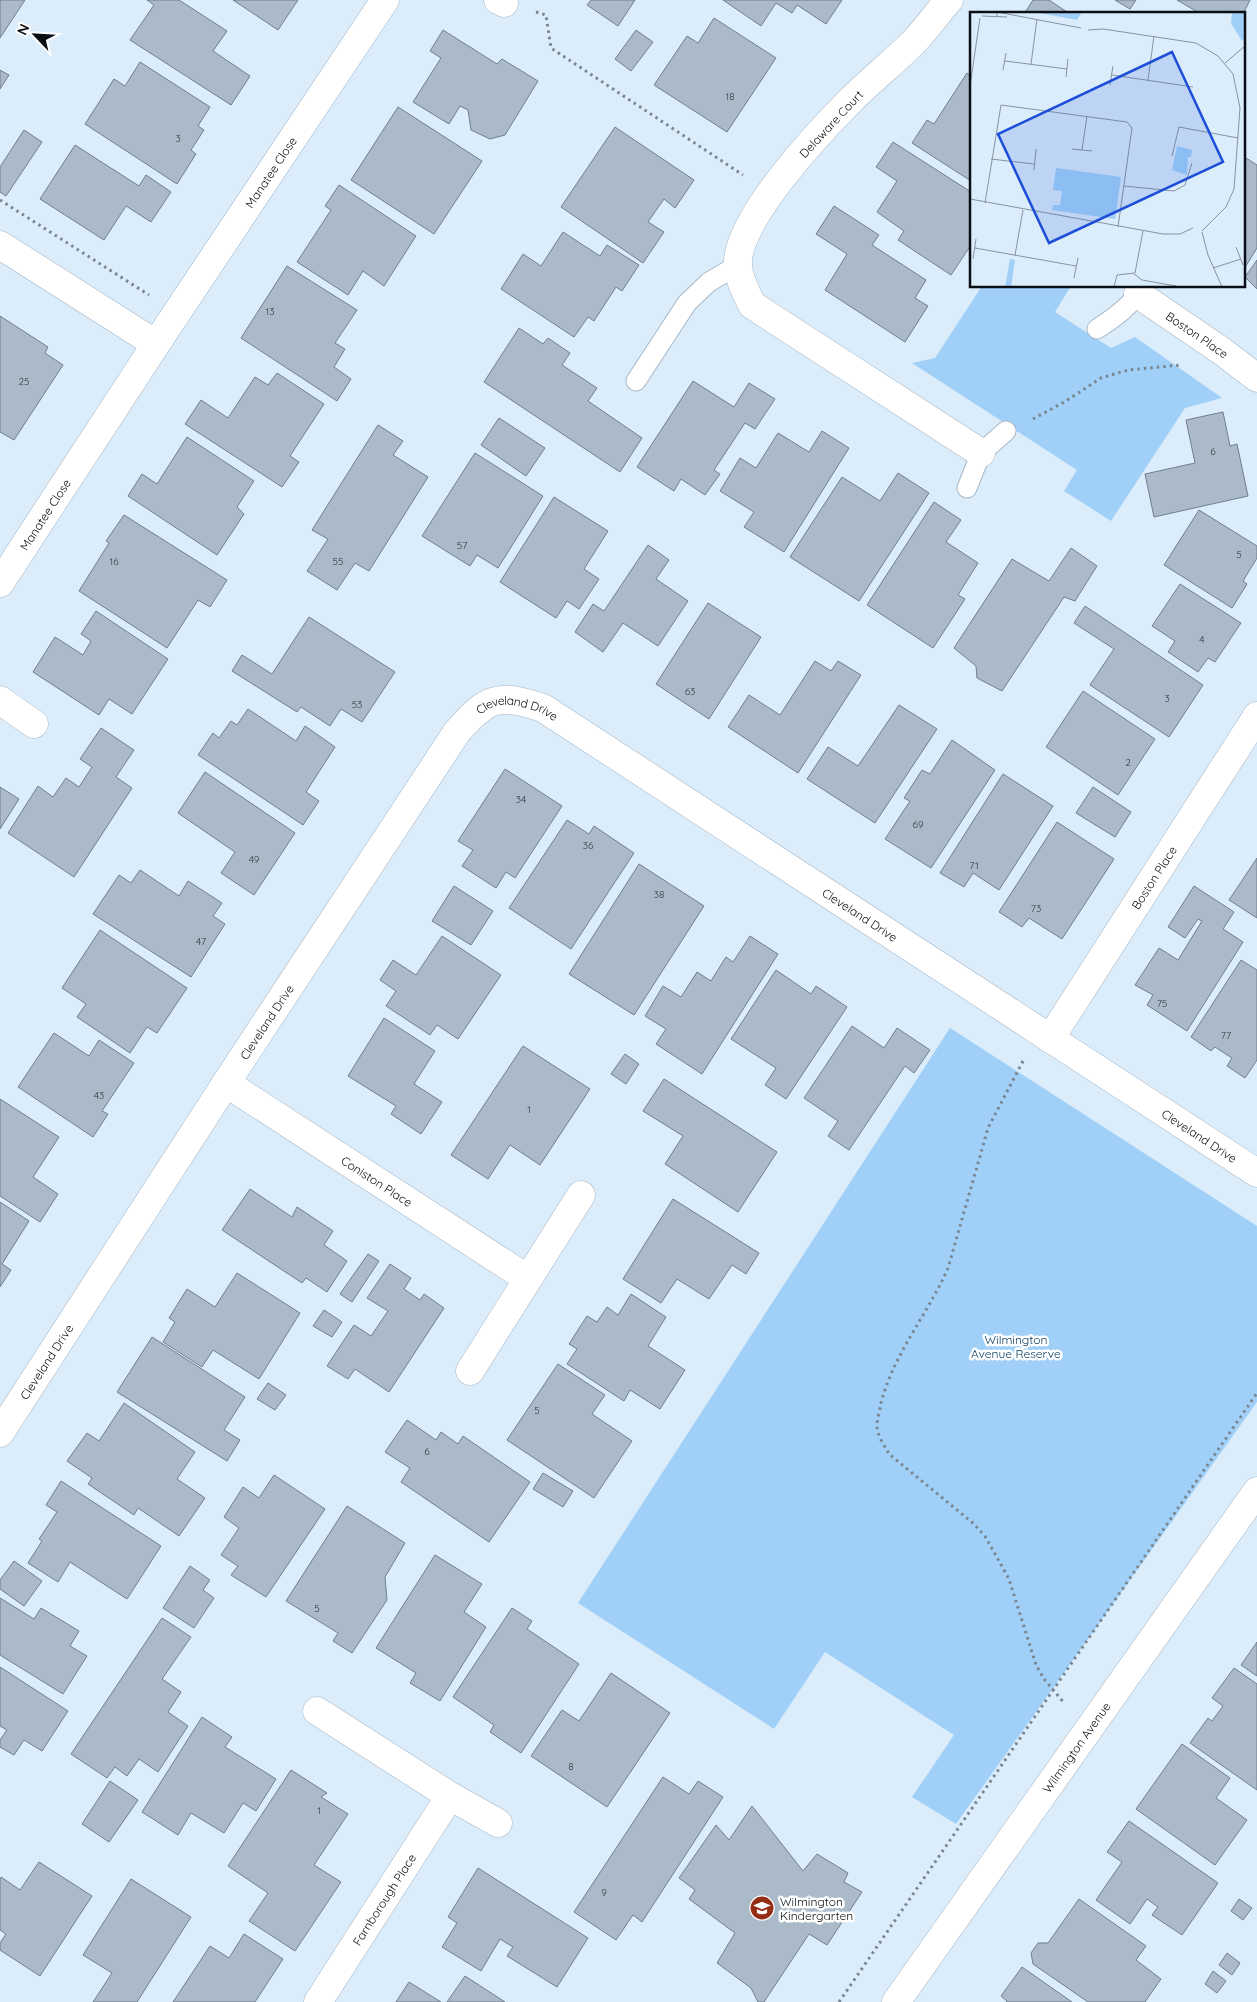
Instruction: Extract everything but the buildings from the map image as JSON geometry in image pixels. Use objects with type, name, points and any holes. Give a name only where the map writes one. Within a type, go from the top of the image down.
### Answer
[{"type":"street","name":"Manatee Close","points":[[0,583],[177,312],[385,0]]},
{"type":"street","name":"Delaware Court","points":[[949,0],[913,42],[850,101],[791,167],[756,214],[742,243],[738,265],[743,286],[752,305],[981,453]]},
{"type":"street","points":[[0,245],[156,344]]},
{"type":"street","name":"Boston Place","points":[[1140,290],[1257,378]]},
{"type":"street","name":"Cleveland Drive","points":[[0,1433],[226,1082],[457,732],[482,706],[491,702],[506,699],[521,700],[543,708],[1257,1173]]},
{"type":"street","points":[[0,700],[34,724]]},
{"type":"street","name":"Boston Place","points":[[1045,1036],[1257,716]]},
{"type":"street","name":"Coniston Place","points":[[226,1082],[528,1279]]},
{"type":"street","points":[[470,1371],[581,1195]]},
{"type":"street","name":"Wilmington Avenue","points":[[896,2002],[1257,1491]]},
{"type":"street","points":[[317,1711],[450,1796],[498,1823]]},
{"type":"street","name":"Farnborough Place","points":[[318,2002],[450,1796]]},
{"type":"lane","points":[[636,381],[687,303],[709,282],[738,265]]},
{"type":"lane","name":"Boston Place","points":[[1097,329],[1111,319],[1140,290]]},
{"type":"lane","points":[[967,488],[981,453],[1006,431]]},
{"type":"path","points":[[502,2],[546,15],[551,48],[771,193]]},
{"type":"path","points":[[0,200],[177,312]]},
{"type":"path","points":[[1006,431],[1043,414],[1101,378],[1128,370],[1190,365],[1200,366],[1223,352]]},
{"type":"path","points":[[1045,1036],[988,1128],[948,1268],[940,1286],[908,1338],[885,1389],[877,1427],[889,1454],[974,1524],[985,1536],[1009,1579],[1036,1665],[1053,1690],[1088,1729]]},
{"type":"path","points":[[838,2002],[1257,1393]]},
{"type":"green space","points":[[981,288],[1070,288],[1055,312],[1111,348],[1135,337],[1222,398],[1185,408],[1111,521],[1064,491],[1077,470],[912,363],[935,358]]},
{"type":"green space","name":"Wilmington Avenue Reserve","points":[[950,1028],[1257,1226],[1257,1402],[956,1824],[912,1797],[954,1735],[825,1652],[774,1729],[578,1603]]},
{"type":"place","name":"Wilmington Kindergarten","points":[[762,1908]]}]
